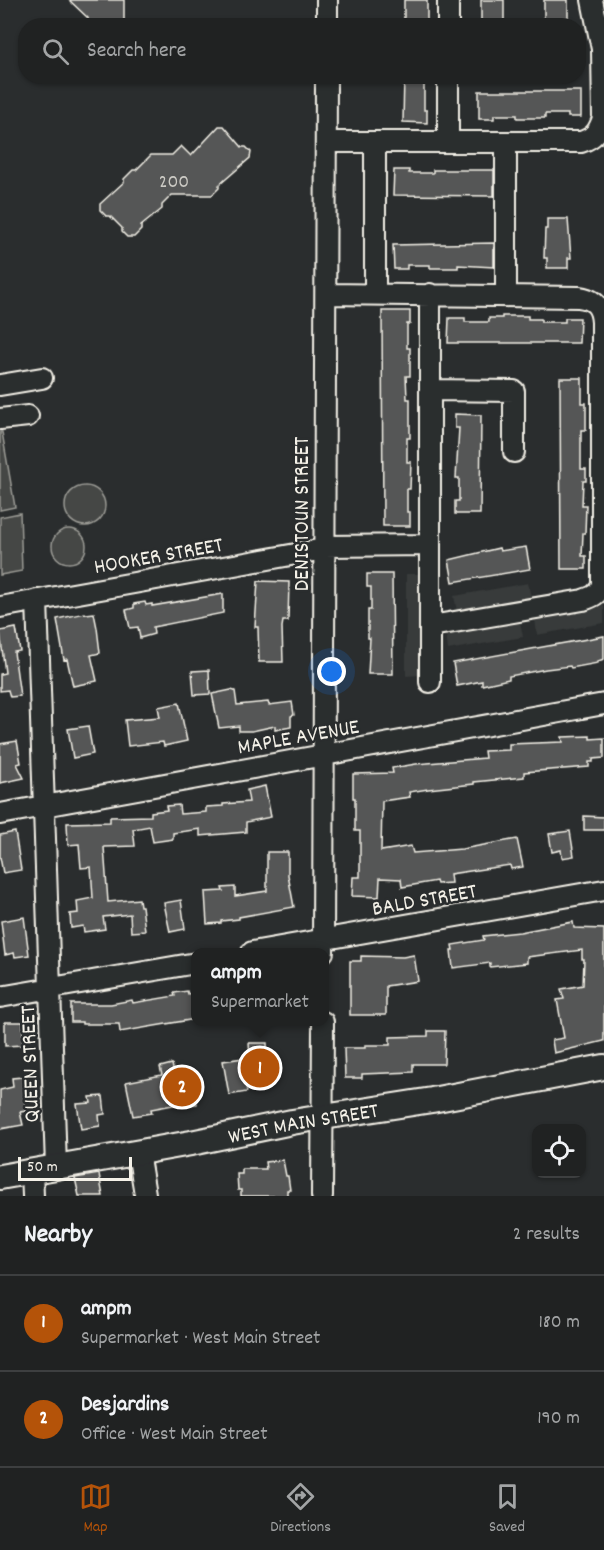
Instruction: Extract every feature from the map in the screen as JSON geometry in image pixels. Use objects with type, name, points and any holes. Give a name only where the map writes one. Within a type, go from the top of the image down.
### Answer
[{"type":"main road","name":"WEST MAIN STREET","points":[[0,1177],[292,1122],[323,1119],[432,1100],[604,1066]]},
{"type":"street","points":[[327,0],[327,18]]},
{"type":"street","points":[[448,0],[448,18]]},
{"type":"street","points":[[326,142],[581,142],[590,139],[599,129],[603,118],[602,49],[592,0]]},
{"type":"street","name":"DENISTOUN STREET","points":[[323,946],[326,84]]},
{"type":"street","points":[[448,84],[448,142]]},
{"type":"street","points":[[375,142],[375,294]]},
{"type":"street","points":[[506,142],[506,295]]},
{"type":"street","points":[[326,294],[587,298],[600,310],[602,322],[602,585],[595,596],[583,600],[431,626]]},
{"type":"street","points":[[430,294],[430,682]]},
{"type":"street","points":[[0,385],[42,378]]},
{"type":"street","points":[[430,390],[514,392],[514,452]]},
{"type":"street","points":[[0,419],[28,417]]},
{"type":"street","name":"HOOKER STREET","points":[[0,607],[324,548],[430,545]]},
{"type":"street","name":"QUEEN STREET","points":[[37,600],[56,1167]]},
{"type":"street","name":"MAPLE AVENUE","points":[[0,814],[604,704]]},
{"type":"street","name":"BALD STREET","points":[[299,948],[323,946],[604,890]]},
{"type":"street","points":[[0,997],[191,964]]},
{"type":"street","points":[[322,1196],[323,1026]]},
{"type":"street","points":[[138,1152],[145,1194]]},
{"type":"street","points":[[32,1171],[33,1196]]},
{"type":"shaded area","points":[[0,432],[2,432],[15,507],[0,510]]},
{"type":"shaded area","points":[[85,486],[93,487],[99,492],[104,498],[104,514],[99,520],[93,525],[85,526],[77,525],[71,520],[66,514],[65,506],[66,498],[71,492],[77,487]]},
{"type":"shaded area","points":[[20,513],[22,571],[0,575],[0,517]]},
{"type":"shaded area","points":[[69,529],[81,534],[86,546],[81,558],[69,563],[57,558],[52,546],[57,534]]},
{"type":"shaded area","points":[[406,574],[422,574],[421,675],[406,676]]},
{"type":"shaded area","points":[[528,583],[531,598],[457,612],[454,596]]},
{"type":"shaded area","points":[[604,606],[604,623],[537,635],[535,619]]},
{"type":"shaded area","points":[[520,621],[523,637],[448,650],[446,635]]},
{"type":"building","points":[[69,0],[124,0],[124,18],[88,18]]},
{"type":"building","points":[[404,0],[427,0],[427,18],[404,18]]},
{"type":"building","points":[[481,0],[504,0],[504,18],[481,18]]},
{"type":"building","points":[[544,0],[568,0],[568,18],[544,18]]},
{"type":"building","points":[[404,84],[424,84],[424,110],[427,110],[427,123],[403,122]]},
{"type":"building","points":[[479,91],[581,91],[581,117],[568,117],[568,114],[545,114],[545,118],[494,115],[494,119],[479,119]]},
{"type":"building","points":[[219,126],[224,126],[242,147],[246,147],[251,152],[250,158],[219,185],[212,195],[172,195],[162,205],[162,209],[141,226],[141,230],[134,237],[127,237],[110,216],[106,216],[100,210],[100,204],[151,155],[172,155],[181,146],[191,156]]},
{"type":"building","points":[[394,170],[409,170],[409,173],[433,173],[433,170],[494,170],[494,196],[393,195]]},
{"type":"building","points":[[547,219],[568,219],[571,258],[568,258],[568,268],[547,268],[547,258],[544,258]]},
{"type":"building","points":[[494,243],[494,267],[458,265],[458,268],[430,268],[430,265],[407,265],[407,269],[394,269],[393,245]]},
{"type":"building","points":[[382,311],[410,311],[410,324],[407,324],[407,348],[410,348],[410,376],[406,376],[407,399],[410,399],[410,438],[407,438],[407,462],[411,462],[410,489],[407,489],[407,512],[410,512],[410,526],[383,526]]},
{"type":"building","points":[[502,316],[528,316],[528,319],[541,319],[541,322],[565,322],[565,318],[580,318],[579,343],[448,343],[449,318],[465,318],[465,322],[489,322],[489,318],[502,318]]},
{"type":"building","points":[[560,378],[582,378],[582,403],[586,403],[586,430],[581,430],[581,469],[586,469],[586,481],[583,481],[582,505],[586,505],[582,556],[586,556],[586,569],[561,569]]},
{"type":"building","points":[[455,414],[481,415],[480,514],[455,514],[455,501],[459,501],[459,478],[456,478],[459,428],[455,428]]},
{"type":"building","points":[[526,547],[530,569],[453,582],[449,560],[499,548],[500,551]]},
{"type":"building","points":[[367,574],[392,574],[393,674],[368,674],[370,638],[368,638],[368,610],[371,610],[371,587],[367,587]]},
{"type":"building","points":[[258,581],[289,582],[288,621],[283,621],[282,627],[283,662],[259,662],[258,627],[255,627]]},
{"type":"building","points":[[223,594],[223,613],[153,627],[154,634],[140,638],[138,627],[130,628],[126,610],[134,608],[134,604],[145,602],[146,605],[152,604],[152,606]]},
{"type":"building","points":[[94,613],[97,628],[100,653],[91,655],[97,681],[73,686],[67,659],[64,660],[57,619]]},
{"type":"building","points":[[16,628],[20,651],[14,652],[20,696],[10,697],[8,690],[0,691],[0,674],[5,673],[0,631]]},
{"type":"building","points":[[604,636],[604,659],[598,663],[509,676],[509,679],[482,685],[482,681],[457,686],[453,663]]},
{"type":"building","points":[[209,670],[210,694],[194,695],[192,671]]},
{"type":"building","points":[[235,691],[237,705],[292,702],[294,715],[291,716],[291,727],[275,730],[275,726],[252,731],[239,731],[239,726],[219,728],[212,694]]},
{"type":"building","points":[[179,703],[187,741],[164,746],[163,742],[128,746],[125,720],[160,717],[158,707]]},
{"type":"building","points":[[88,726],[93,754],[73,758],[68,729]]},
{"type":"building","points":[[590,736],[590,739],[604,738],[604,758],[593,759],[593,762],[589,762],[589,767],[524,772],[524,777],[409,792],[410,797],[382,801],[381,851],[411,846],[413,853],[462,849],[517,839],[523,867],[511,869],[510,865],[450,874],[451,883],[437,884],[436,881],[402,887],[401,879],[380,878],[379,897],[352,896],[353,877],[360,877],[360,831],[355,831],[353,774],[393,773],[392,768],[416,764],[485,758],[484,751],[509,750],[509,744],[563,742],[562,737]]},
{"type":"building","points":[[17,741],[21,763],[17,764],[24,778],[0,783],[0,744]]},
{"type":"building","points":[[265,786],[271,817],[246,822],[246,832],[200,836],[200,829],[173,833],[173,839],[153,842],[150,826],[133,829],[135,846],[104,847],[108,902],[139,899],[145,931],[131,932],[130,914],[103,917],[105,929],[84,932],[83,926],[71,928],[70,914],[78,913],[77,901],[93,898],[91,867],[81,868],[79,844],[68,845],[67,823],[110,822],[110,817],[151,816],[151,812],[167,810],[166,806],[179,805],[180,814],[206,812],[206,807],[249,802],[247,790]]},
{"type":"building","points":[[584,816],[604,817],[604,830],[584,830]]},
{"type":"building","points":[[570,831],[574,856],[562,858],[561,850],[552,852],[549,834]]},
{"type":"building","points":[[15,832],[21,870],[3,873],[0,835]]},
{"type":"building","points":[[267,852],[288,852],[288,875],[294,907],[207,924],[205,892],[223,891],[222,888],[235,887],[235,896],[267,891]]},
{"type":"building","points":[[181,900],[185,929],[170,932],[164,903]]},
{"type":"building","points":[[24,917],[29,955],[15,957],[14,953],[5,955],[1,921]]},
{"type":"building","points":[[573,922],[574,928],[604,929],[604,1041],[554,1053],[552,1040],[564,1038],[557,1000],[564,999],[561,989],[583,985],[582,950],[527,957],[527,963],[490,967],[490,963],[453,968],[451,950],[453,950],[452,945],[484,940],[483,936]]},
{"type":"building","points":[[414,955],[418,981],[386,986],[386,1015],[350,1015],[350,961],[361,961],[361,956]]},
{"type":"building","points":[[187,991],[188,994],[191,994],[191,1020],[120,1032],[119,1024],[71,1022],[71,1004],[111,1004],[132,1000],[133,1003],[175,996],[174,993]]},
{"type":"building","points":[[5,1022],[23,1022],[23,1045],[5,1046]]},
{"type":"building","points":[[428,1031],[445,1031],[444,1064],[413,1064],[413,1072],[362,1074],[362,1078],[345,1078],[344,1048],[390,1045],[390,1037],[428,1036]]},
{"type":"building","points":[[249,1043],[267,1043],[268,1086],[246,1086],[247,1092],[229,1095],[223,1061],[250,1057]]},
{"type":"building","points":[[172,1064],[174,1074],[194,1071],[199,1093],[195,1094],[197,1104],[184,1106],[184,1103],[151,1109],[152,1113],[133,1116],[126,1082],[162,1075],[160,1067]]},
{"type":"building","points":[[33,1076],[33,1091],[24,1092],[27,1111],[20,1112],[23,1125],[0,1129],[0,1090],[13,1087],[12,1078]]},
{"type":"building","points":[[103,1096],[105,1114],[99,1115],[100,1126],[81,1129],[77,1104],[91,1103],[90,1097]]},
{"type":"building","points":[[283,1160],[290,1190],[287,1190],[287,1196],[241,1196],[241,1190],[238,1190],[237,1174],[242,1174],[242,1169],[266,1169],[265,1162]]},
{"type":"building","points":[[99,1174],[103,1196],[79,1196],[75,1178]]},
{"type":"place","name":"ampm","points":[[260,1068]]},
{"type":"place","name":"Desjardins","points":[[182,1087]]}]
